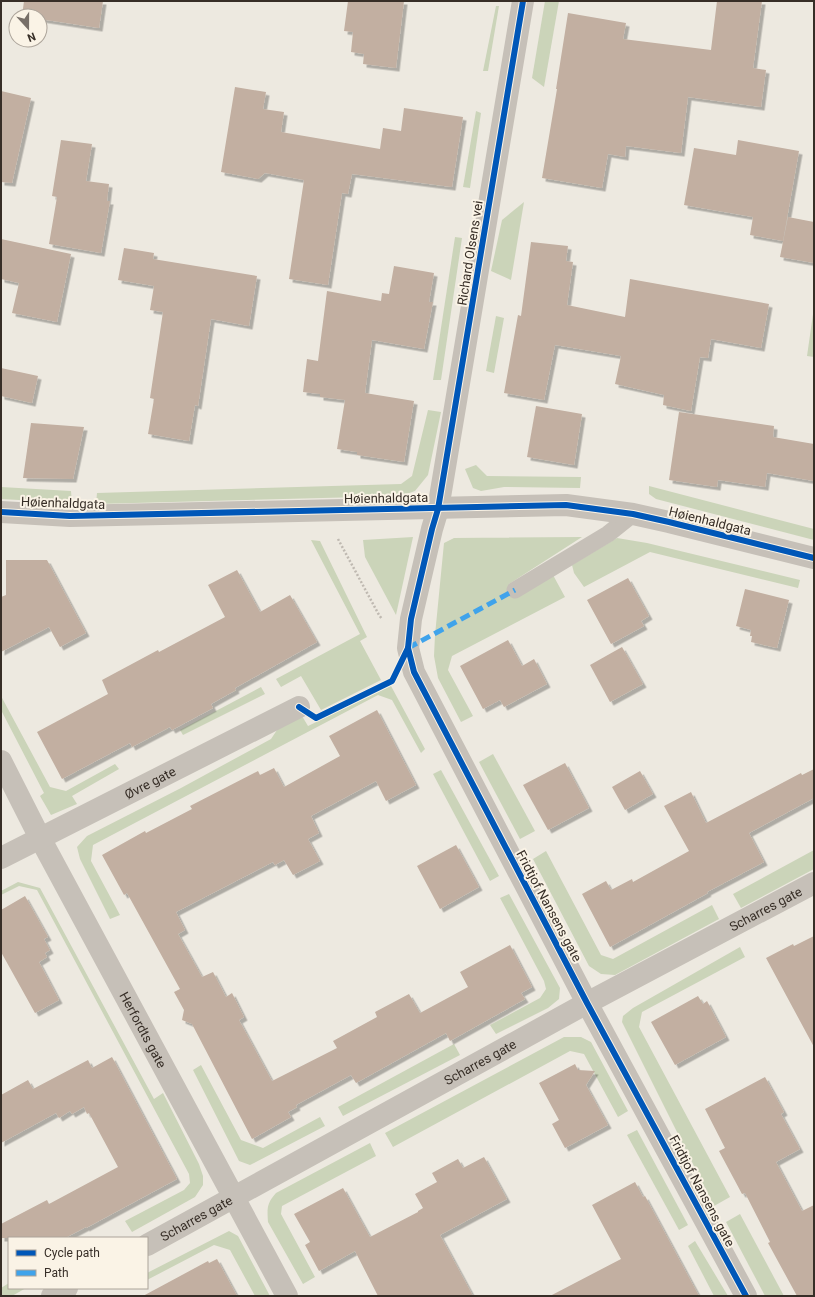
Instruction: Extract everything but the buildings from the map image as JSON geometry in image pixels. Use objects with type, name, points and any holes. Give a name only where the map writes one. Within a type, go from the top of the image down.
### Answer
[{"type":"street","name":"Richard Olsens vei","points":[[438,509],[523,1]]},
{"type":"street","name":"Høienhaldgata","points":[[1,512],[70,516],[566,505],[633,514],[814,558]]},
{"type":"street","name":"Fridtjof Nansens gate","points":[[438,509],[410,619],[408,648],[414,672],[587,1003],[746,1296]]},
{"type":"street","name":"Øvre gate","points":[[1,858],[299,707]]},
{"type":"street","name":"Herfordts gate","points":[[1,761],[40,838],[287,1296]]},
{"type":"street","name":"Scharres gate","points":[[148,1244],[587,1003],[814,883]]},
{"type":"street","points":[[52,1296],[65,1289]]},
{"type":"lane","points":[[515,590],[608,534],[633,514]]},
{"type":"path","points":[[335,532],[379,615],[408,648]]},
{"type":"green space","points":[[545,1],[559,1],[544,87],[532,78]]},
{"type":"green space","points":[[496,6],[499,6],[488,71],[483,71]]},
{"type":"green space","points":[[476,111],[481,113],[470,188],[463,187]]},
{"type":"green space","points":[[524,202],[511,280],[491,271],[502,220]]},
{"type":"green space","points":[[455,237],[462,238],[441,380],[433,380]]},
{"type":"green space","points":[[814,307],[814,357],[807,356]]},
{"type":"green space","points":[[496,316],[504,318],[494,373],[486,371]]},
{"type":"green space","points":[[428,410],[441,412],[428,475],[415,491],[401,496],[96,504],[97,493],[401,484],[412,476]]},
{"type":"green space","points":[[476,465],[487,476],[581,477],[580,488],[504,487],[481,491],[473,488],[465,469]]},
{"type":"green space","points":[[649,486],[814,529],[814,540],[656,499],[649,494]]},
{"type":"green space","points":[[1,487],[71,491],[72,503],[1,499]]},
{"type":"green space","points":[[413,537],[396,615],[365,557],[363,540]]},
{"type":"green space","points":[[582,537],[509,584],[517,597],[553,575],[565,597],[452,656],[448,670],[473,716],[461,722],[438,678],[434,656],[444,543],[454,538]]},
{"type":"green space","points":[[617,538],[647,543],[800,580],[798,588],[650,552],[584,587],[574,573],[572,565]]},
{"type":"green space","points":[[311,540],[320,541],[367,637],[360,641],[381,680],[321,710],[301,676],[281,687],[276,679],[360,634]]},
{"type":"green space","points":[[391,686],[425,749],[421,753],[392,700],[378,695],[93,845],[91,861],[120,915],[110,919],[80,859],[77,847],[87,836],[181,788],[271,739],[279,727],[302,716],[308,726]]},
{"type":"green space","points":[[261,687],[265,694],[183,735],[180,730]]},
{"type":"green space","points":[[1,696],[50,787],[66,791],[115,764],[119,769],[72,796],[77,804],[51,815],[40,796],[44,793],[1,710]]},
{"type":"green space","points":[[493,754],[535,831],[520,839],[479,762]]},
{"type":"green space","points":[[441,770],[499,876],[490,881],[433,774]]},
{"type":"green space","points":[[814,850],[814,869],[741,908],[733,894]]},
{"type":"green space","points":[[546,851],[601,955],[613,959],[712,905],[719,919],[615,975],[601,974],[589,966],[533,859]]},
{"type":"green space","points":[[18,882],[40,888],[154,1099],[163,1093],[199,1164],[203,1176],[203,1185],[195,1197],[132,1232],[125,1221],[184,1190],[190,1183],[189,1174],[37,890],[19,886],[1,895],[1,891]]},
{"type":"green space","points":[[509,894],[560,988],[559,999],[548,1008],[496,1034],[490,1025],[540,998],[546,989],[544,981],[500,898]]},
{"type":"green space","points":[[740,947],[745,957],[642,1012],[639,1027],[730,1197],[714,1206],[622,1022],[623,1016],[633,1008]]},
{"type":"green space","points":[[564,1037],[581,1037],[591,1042],[628,1111],[618,1117],[584,1054],[570,1051],[393,1147],[385,1133]]},
{"type":"green space","points":[[454,1044],[460,1055],[343,1116],[338,1107]]},
{"type":"green space","points":[[201,1065],[241,1140],[263,1148],[320,1117],[325,1126],[250,1165],[239,1161],[193,1070]]},
{"type":"green space","points":[[637,1130],[688,1225],[679,1230],[627,1135]]},
{"type":"green space","points":[[370,1143],[376,1156],[282,1206],[281,1214],[315,1277],[303,1284],[268,1222],[269,1203],[276,1193]]},
{"type":"green space","points":[[740,1214],[784,1296],[765,1296],[726,1222]]},
{"type":"green space","points":[[229,1231],[238,1236],[270,1296],[255,1296],[230,1250],[214,1245],[148,1279],[148,1272]]},
{"type":"green space","points":[[695,1241],[728,1296],[714,1296],[688,1246]]},
{"type":"green space","points":[[8,1284],[8,1289],[24,1289],[12,1296],[1,1296],[1,1288]]},
{"type":"marked path","points":[[408,648],[515,590]]},
{"type":"cycle path","points":[[523,1],[438,509],[411,619],[408,648],[414,672],[587,1003],[746,1296]]},
{"type":"cycle path","points":[[1,512],[70,516],[566,505],[633,514],[814,558]]},
{"type":"cycle path","points":[[299,707],[316,718],[392,681],[408,648]]}]
